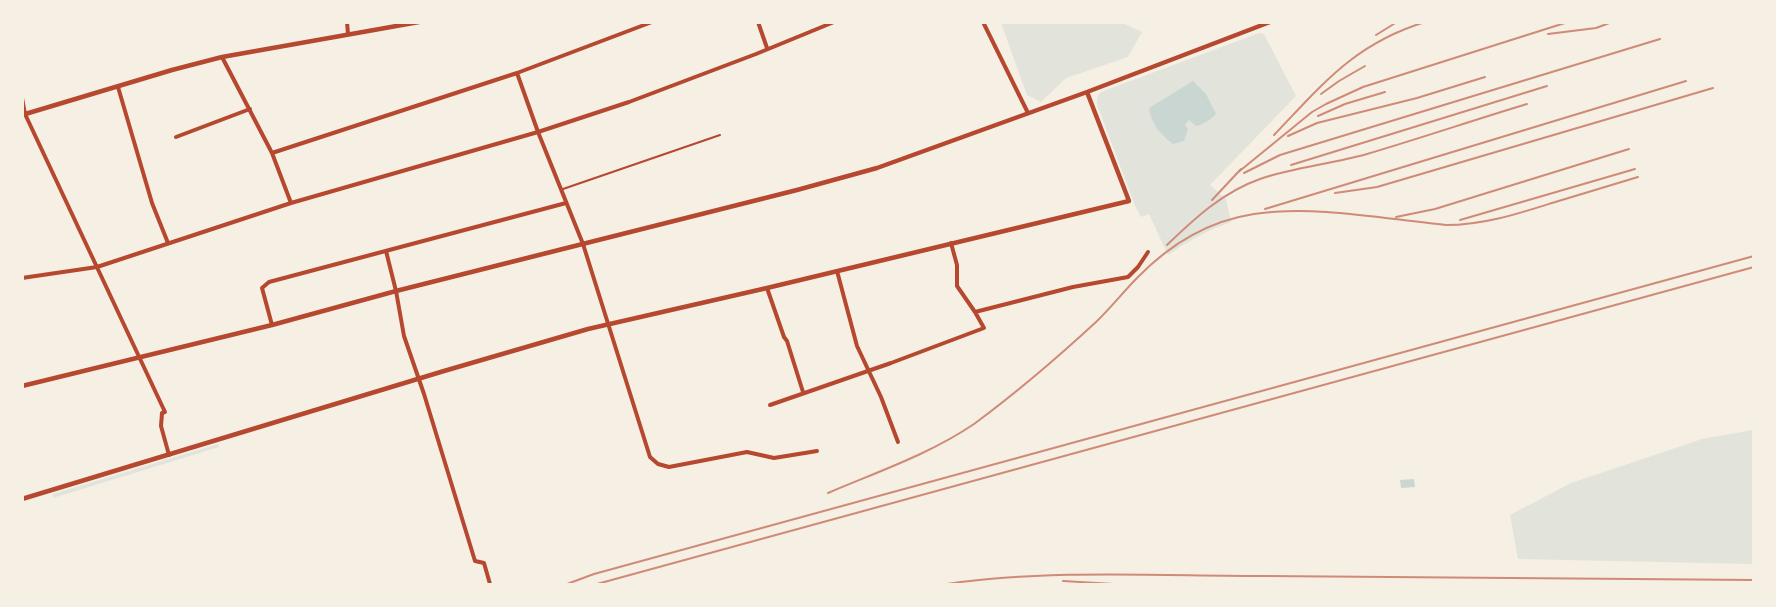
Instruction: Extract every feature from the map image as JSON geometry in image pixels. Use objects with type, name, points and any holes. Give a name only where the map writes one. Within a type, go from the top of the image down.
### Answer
[{"type":"street","points":[[347,22],[348,34]]},
{"type":"street","points":[[24,114],[222,57],[419,22]]},
{"type":"street","points":[[272,153],[517,73],[652,22]]},
{"type":"street","points":[[758,22],[767,48]]},
{"type":"street","points":[[22,278],[97,267],[291,203],[538,132],[628,102],[756,54],[834,22]]},
{"type":"street","points":[[983,22],[1028,113]]},
{"type":"street","points":[[22,386],[272,325],[396,291],[877,168],[1087,92],[1270,22]]},
{"type":"street","points":[[222,57],[272,153],[291,203]]},
{"type":"street","points":[[517,73],[560,190],[583,244],[650,457],[658,464],[669,467],[747,452],[774,458],[816,451]]},
{"type":"street","points":[[118,87],[152,202],[168,243]]},
{"type":"street","points":[[22,499],[418,379],[609,324],[626,322],[1128,201],[1087,92]]},
{"type":"street","points":[[22,98],[24,114],[165,412],[162,413],[161,426],[169,455]]},
{"type":"street","points":[[176,137],[250,109]]},
{"type":"street","points":[[272,325],[262,288],[269,282],[566,203]]},
{"type":"street","points":[[770,405],[984,328],[976,312],[957,286],[956,265],[951,243]]},
{"type":"street","points":[[386,251],[404,336],[475,562],[484,563],[490,584]]},
{"type":"street","points":[[976,312],[1073,286],[1128,277],[1138,267],[1148,252]]},
{"type":"street","points":[[837,271],[857,346],[881,397],[898,442]]},
{"type":"street","points":[[766,288],[787,341],[803,392]]},
{"type":"lane","points":[[560,190],[720,135]]},
{"type":"shaded area","points":[[1001,23],[1123,23],[1142,32],[1128,57],[1066,78],[1041,102],[1027,95]]},
{"type":"shaded area","points":[[1259,33],[1264,34],[1296,96],[1210,185],[1226,199],[1231,222],[1198,236],[1168,255],[1149,214],[1141,217],[1136,208],[1098,108],[1097,98],[1101,92]]},
{"type":"shaded area","points":[[1193,81],[1206,94],[1216,114],[1196,126],[1189,120],[1185,125],[1188,129],[1184,141],[1173,144],[1157,129],[1149,108]]},
{"type":"shaded area","points":[[1753,430],[1753,564],[1518,559],[1510,515],[1571,483],[1702,439]]},
{"type":"shaded area","points":[[218,444],[219,447],[53,498],[53,494]]},
{"type":"shaded area","points":[[1414,479],[1415,487],[1401,488],[1400,480]]},
{"type":"railway","points":[[1376,35],[1397,22]]},
{"type":"railway","points":[[1274,135],[1308,99],[1359,54],[1400,31],[1425,22]]},
{"type":"railway","points":[[1236,174],[1312,112],[1363,87],[1568,22]]},
{"type":"railway","points":[[1548,34],[1596,28],[1612,22]]},
{"type":"railway","points":[[1244,173],[1280,155],[1660,39]]},
{"type":"railway","points":[[1321,94],[1365,66]]},
{"type":"railway","points":[[1288,136],[1317,123],[1417,98],[1485,77]]},
{"type":"railway","points":[[1265,209],[1686,81]]},
{"type":"railway","points":[[1291,165],[1547,86]]},
{"type":"railway","points":[[1335,193],[1377,187],[1713,88]]},
{"type":"railway","points":[[1318,116],[1345,104],[1385,92]]},
{"type":"railway","points":[[1167,245],[1210,207],[1247,184],[1287,171],[1367,154],[1527,104]]},
{"type":"railway","points":[[1396,217],[1435,209],[1629,149]]},
{"type":"railway","points":[[1212,200],[1241,169]]},
{"type":"railway","points":[[1460,220],[1635,169]]},
{"type":"railway","points":[[828,493],[921,453],[974,424],[1051,362],[1101,317],[1137,278],[1162,255],[1190,236],[1221,222],[1254,214],[1301,211],[1460,225],[1513,215],[1638,177]]},
{"type":"railway","points":[[567,584],[594,574],[1754,256]]},
{"type":"railway","points":[[597,584],[1754,267]]},
{"type":"railway","points":[[947,584],[1027,576],[1106,574],[1754,580]]},
{"type":"railway","points":[[1063,581],[1114,584]]}]
